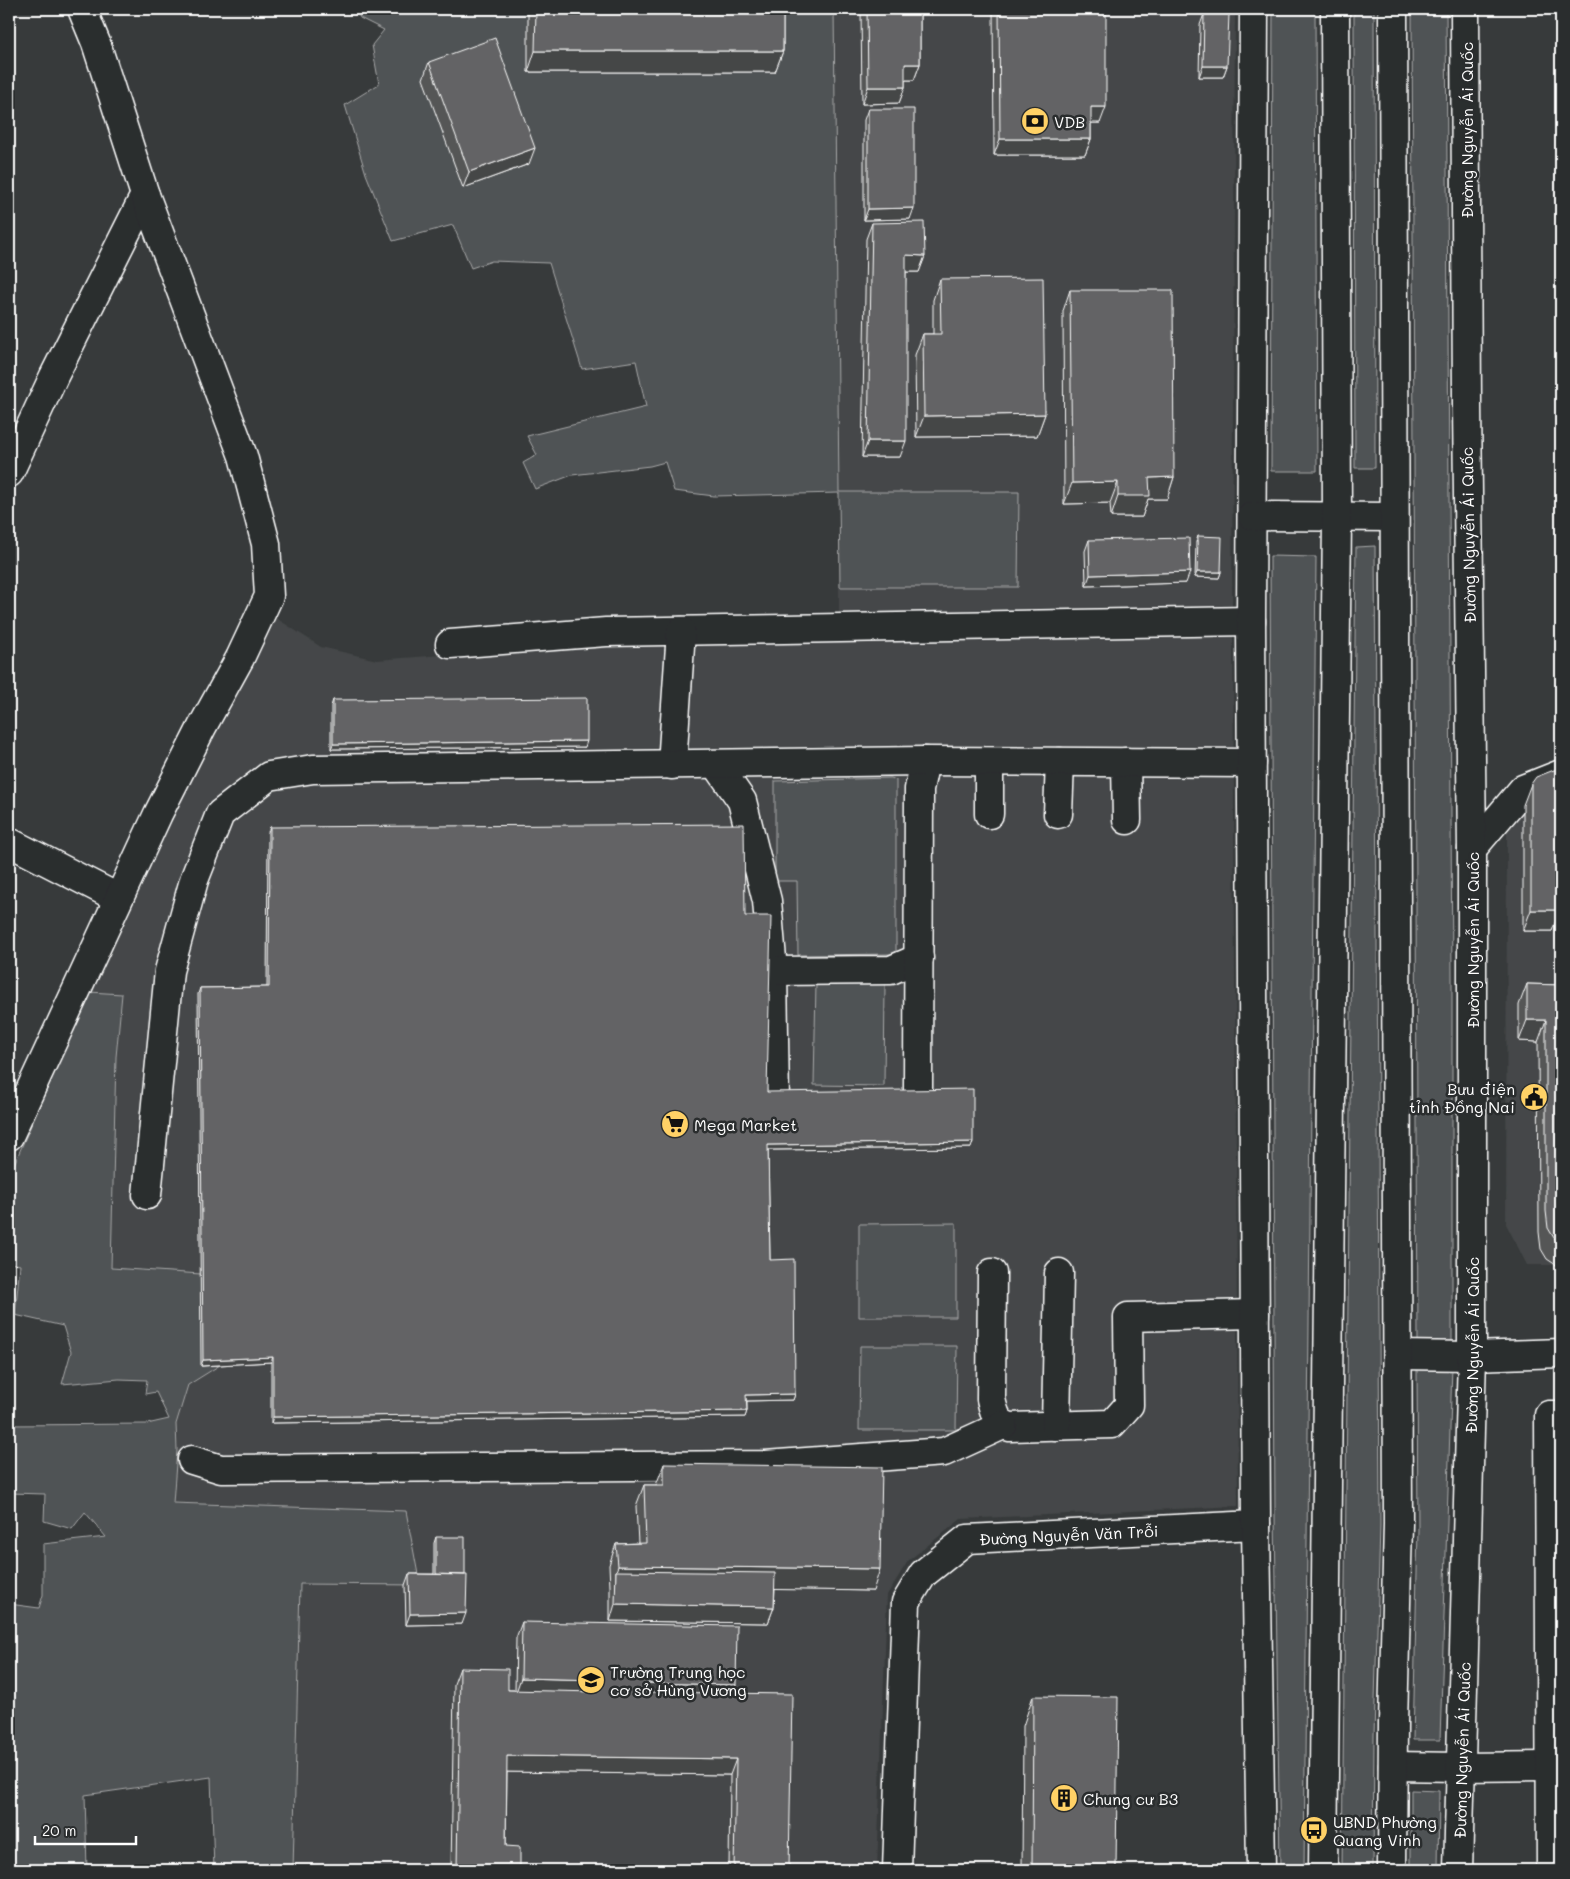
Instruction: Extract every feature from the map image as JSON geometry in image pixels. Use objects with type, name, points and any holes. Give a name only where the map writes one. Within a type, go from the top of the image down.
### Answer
[{"type":"main road","points":[[9,1136],[162,805],[240,658],[269,596],[266,544],[243,456],[146,195],[96,43],[82,9]]},
{"type":"main road","points":[[1254,9],[1251,621],[1256,1525],[1261,1870]]},
{"type":"main road","points":[[1323,1870],[1337,517],[1335,9]]},
{"type":"main road","points":[[1392,1870],[1398,1524],[1393,9]]},
{"type":"main road","name":"Đường Nguyễn Ái Quốc","points":[[1458,1870],[1472,1356],[1472,849],[1465,9]]},
{"type":"main road","points":[[9,473],[54,376],[146,195]]},
{"type":"main road","points":[[1252,516],[1394,517]]},
{"type":"main road","points":[[450,644],[606,632],[1251,621]]},
{"type":"main road","points":[[672,765],[681,631]]},
{"type":"main road","points":[[147,1195],[168,972],[194,880],[220,814],[269,776],[313,769],[925,762],[1252,763]]},
{"type":"main road","points":[[918,1090],[919,789],[925,762]]},
{"type":"main road","points":[[989,762],[989,814]]},
{"type":"main road","points":[[1058,814],[1060,762]]},
{"type":"main road","points":[[1126,762],[1126,820]]},
{"type":"main road","points":[[717,765],[742,801],[767,901],[773,971],[774,1102]]},
{"type":"main road","points":[[1472,849],[1523,789],[1561,774]]},
{"type":"main road","points":[[9,842],[118,898]]},
{"type":"main road","points":[[773,971],[891,970],[919,958]]},
{"type":"main road","points":[[992,1273],[991,1399],[995,1416],[1003,1425],[1010,1427],[1112,1424],[1129,1405],[1128,1317],[1255,1314]]},
{"type":"main road","points":[[1056,1426],[1060,1273]]},
{"type":"main road","points":[[1398,1355],[1472,1356],[1561,1353]]},
{"type":"main road","points":[[1551,1870],[1549,1415],[1561,1415]]},
{"type":"main road","points":[[192,1460],[221,1469],[765,1465],[944,1452],[1003,1425]]},
{"type":"main road","name":"Đường Nguyễn Văn Trỗi","points":[[897,1870],[906,1602],[923,1574],[967,1539],[1256,1525]]},
{"type":"main road","points":[[1393,1766],[1550,1766]]},
{"type":"shaded area","points":[[356,9],[834,9],[839,492],[1019,492],[1018,587],[840,587],[839,493],[714,496],[674,491],[665,462],[650,466],[572,475],[535,489],[523,463],[537,455],[527,436],[646,407],[636,361],[582,369],[549,263],[492,261],[471,268],[453,225],[393,241],[366,174],[345,105],[379,84],[372,45],[384,30],[360,18]]},
{"type":"shaded area","points":[[834,9],[1235,9],[1232,609],[839,613]]},
{"type":"shaded area","points":[[1273,9],[1315,9],[1317,471],[1271,471]]},
{"type":"shaded area","points":[[1354,9],[1374,9],[1375,468],[1355,468]]},
{"type":"shaded area","points":[[1412,9],[1446,9],[1452,979],[1452,1344],[1418,1343]]},
{"type":"shaded area","points":[[1375,546],[1380,1526],[1374,1735],[1373,1870],[1342,1870],[1356,547]]},
{"type":"shaded area","points":[[1270,556],[1316,557],[1304,1870],[1280,1870],[1275,1513]]},
{"type":"shaded area","name":"Mega Market","points":[[273,616],[321,647],[377,660],[599,643],[1233,632],[1238,1506],[961,1519],[908,1561],[887,1595],[877,1870],[293,1870],[300,1584],[420,1585],[406,1511],[173,1503],[177,1450],[176,1424],[188,1385],[219,1365],[201,1366],[201,1275],[111,1268],[116,1057],[122,995],[89,992],[169,817]]},
{"type":"shaded area","points":[[891,778],[896,780],[896,954],[798,955],[797,881],[775,881],[775,781]]},
{"type":"shaded area","name":"Bưu điện tỉnh Đồng Nai","points":[[1561,792],[1561,1265],[1527,1265],[1506,1224],[1507,831],[1523,805]]},
{"type":"shaded area","points":[[816,983],[885,984],[884,1086],[814,1085]]},
{"type":"shaded area","points":[[89,992],[122,994],[116,1057],[111,1268],[201,1274],[202,1366],[220,1365],[188,1385],[176,1424],[177,1450],[173,1503],[406,1511],[420,1585],[300,1584],[293,1870],[214,1870],[211,1777],[85,1795],[87,1870],[9,1870],[9,1829],[14,1782],[9,1782],[9,1604],[39,1608],[43,1595],[43,1544],[106,1537],[85,1512],[72,1529],[44,1521],[45,1494],[9,1493],[9,1425],[147,1424],[169,1419],[156,1392],[145,1394],[147,1380],[119,1379],[62,1384],[71,1352],[63,1326],[15,1315],[20,1265],[9,1263],[9,1176]]},
{"type":"shaded area","points":[[956,1223],[956,1317],[859,1317],[859,1224]]},
{"type":"shaded area","points":[[860,1346],[957,1346],[956,1430],[859,1430]]},
{"type":"shaded area","points":[[1452,1366],[1440,1740],[1413,1740],[1418,1530],[1417,1367]]},
{"type":"shaded area","points":[[1411,1790],[1439,1791],[1438,1870],[1411,1870]]},
{"type":"building","points":[[536,9],[783,9],[783,51],[535,51]]},
{"type":"building","points":[[867,9],[920,9],[920,64],[905,64],[905,87],[868,87]]},
{"type":"building","points":[[999,9],[1106,9],[1106,107],[1091,107],[1091,139],[1000,139]]},
{"type":"building","points":[[1204,14],[1229,14],[1227,66],[1203,66]]},
{"type":"building","points":[[495,38],[535,148],[469,172],[429,62]]},
{"type":"building","points":[[868,109],[914,109],[914,208],[868,209]]},
{"type":"building","points":[[924,222],[925,256],[906,255],[906,441],[868,441],[872,223]]},
{"type":"building","points":[[1043,278],[1045,414],[924,416],[923,334],[941,334],[940,279]]},
{"type":"building","points":[[1070,290],[1173,290],[1174,477],[1149,478],[1150,496],[1118,496],[1118,482],[1072,483]]},
{"type":"building","points":[[1198,536],[1222,537],[1221,572],[1197,572]]},
{"type":"building","points":[[1189,538],[1190,572],[1090,575],[1089,540]]},
{"type":"building","points":[[587,698],[587,741],[333,744],[333,700]]},
{"type":"building","points":[[1554,770],[1561,770],[1560,910],[1531,910],[1531,784],[1536,777]]},
{"type":"building","points":[[744,824],[745,916],[771,916],[767,1092],[973,1089],[973,1142],[768,1145],[770,1260],[794,1259],[795,1394],[746,1395],[747,1411],[273,1417],[273,1357],[203,1360],[200,988],[269,987],[270,827]]},
{"type":"building","points":[[1527,984],[1561,985],[1561,1242],[1554,1238],[1548,1228],[1546,1211],[1546,1020],[1527,1020]]},
{"type":"building","points":[[664,1464],[882,1467],[880,1569],[618,1566],[616,1544],[646,1543],[644,1485],[664,1485]]},
{"type":"building","points":[[436,1537],[465,1537],[465,1575],[436,1574]]},
{"type":"building","points":[[616,1571],[775,1573],[774,1607],[615,1604]]},
{"type":"building","points":[[409,1574],[467,1575],[466,1613],[410,1614]]},
{"type":"building","points":[[522,1622],[737,1626],[736,1685],[645,1683],[645,1692],[792,1694],[789,1870],[734,1870],[736,1759],[507,1756],[506,1846],[520,1847],[520,1870],[457,1870],[460,1668],[508,1669],[508,1690],[597,1692],[598,1680],[521,1678]]},
{"type":"building","name":"Chung cư B3","points":[[1033,1696],[1118,1697],[1116,1870],[1032,1870]]},
{"type":"place","name":"VDB","points":[[1035,121]]},
{"type":"place","name":"Bưu điện tỉnh Đồng Nai","points":[[1534,1097]]},
{"type":"place","name":"Mega Market","points":[[675,1124]]},
{"type":"place","name":"Trường Trung học cơ sở Hùng Vương","points":[[591,1680]]},
{"type":"place","name":"Chung cư B3","points":[[1064,1798]]},
{"type":"place","name":"UBND Phường Quang Vinh","points":[[1314,1830]]}]
